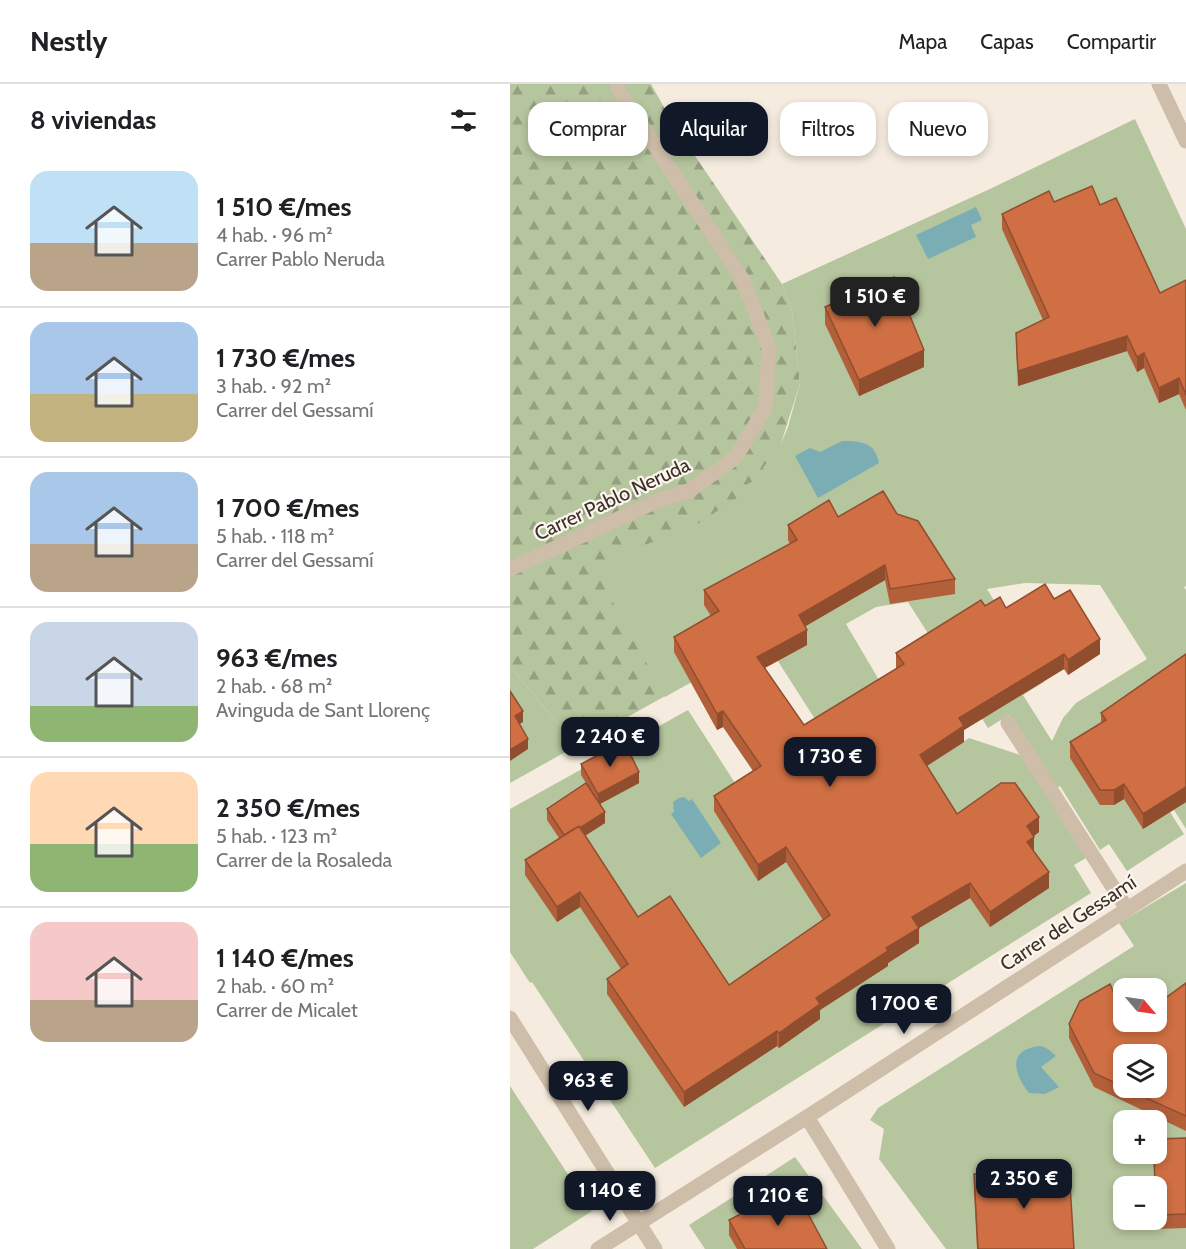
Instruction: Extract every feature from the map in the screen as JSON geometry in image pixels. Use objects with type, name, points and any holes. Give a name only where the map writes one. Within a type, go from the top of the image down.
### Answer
[{"type":"street","name":"Carrer Pablo Neruda","points":[[510,569],[659,500],[689,491],[735,458],[765,409],[769,348],[744,282],[619,91],[617,84]]},
{"type":"street","points":[[1159,84],[1186,141]]},
{"type":"street","points":[[1008,723],[1127,909]]},
{"type":"street","name":"Carrer del Gessamí","points":[[598,1249],[807,1118],[1186,871]]},
{"type":"street","points":[[510,1018],[655,1249]]},
{"type":"street","points":[[807,1118],[888,1249]]},
{"type":"green space","points":[[510,84],[651,84],[661,102],[660,156],[695,156],[782,284],[792,311],[800,383],[780,447],[763,468],[769,473],[747,485],[772,636],[576,746],[510,666]]},
{"type":"green space","points":[[1135,119],[1186,229],[1186,586],[1184,587],[1186,590],[1186,829],[1174,810],[1170,812],[1184,834],[1127,871],[1109,844],[1100,850],[1060,786],[1054,789],[1009,715],[988,728],[908,602],[876,607],[846,624],[895,707],[933,761],[969,738],[1023,756],[1086,858],[1074,865],[1091,893],[655,1168],[510,952],[510,809],[688,710],[786,862],[872,808],[765,641],[665,697],[593,566],[699,523],[749,490],[746,485],[768,473],[763,468],[780,446],[788,427],[800,383],[792,311],[782,284],[992,188]],"holes":[[[1025,583],[1100,585],[1147,659],[1076,703],[1063,718],[1052,741],[1023,695],[1044,682],[987,589]]]},
{"type":"green space","points":[[510,666],[576,746],[510,783]]},
{"type":"green space","points":[[1186,883],[1186,1249],[946,1249],[879,1159],[884,1129],[870,1120],[878,1108],[1134,946],[1119,923]]},
{"type":"green space","points":[[510,1086],[592,1211],[533,1249],[510,1249]]},
{"type":"green space","points":[[795,1157],[862,1249],[705,1249],[689,1225]]},
{"type":"water","points":[[976,207],[982,220],[971,225],[976,237],[928,259],[916,235]]},
{"type":"water","points":[[842,441],[866,444],[874,451],[879,463],[818,498],[795,456],[810,448],[820,452]]},
{"type":"water","points":[[684,797],[689,801],[692,799],[721,843],[701,858],[671,814],[674,812],[673,802]]},
{"type":"water","points":[[1041,1046],[1056,1056],[1041,1067],[1059,1087],[1045,1094],[1029,1093],[1019,1078],[1016,1063],[1023,1052]]},
{"type":"building","points":[[1092,186],[1100,205],[1116,198],[1160,293],[1186,280],[1186,395],[1179,378],[1159,388],[1144,353],[1137,357],[1127,336],[1018,371],[1016,333],[1049,317],[1002,214],[1049,191],[1054,202]]},
{"type":"building","points":[[894,277],[924,350],[859,380],[825,307]]},
{"type":"building","points":[[883,491],[897,514],[918,521],[955,579],[890,589],[885,565],[799,615],[807,630],[757,657],[804,725],[904,664],[896,653],[981,600],[985,606],[1000,597],[1006,608],[1045,584],[1054,599],[1070,590],[1100,639],[1068,660],[1064,654],[959,718],[964,726],[920,755],[957,814],[1001,783],[1015,783],[1039,817],[1027,826],[1034,837],[1027,842],[1049,872],[990,912],[970,883],[912,917],[919,928],[886,948],[888,951],[816,998],[820,1004],[779,1033],[777,1031],[684,1092],[607,979],[628,964],[580,892],[557,907],[525,860],[579,826],[638,917],[670,896],[729,985],[830,915],[786,847],[758,865],[714,796],[761,766],[723,711],[717,714],[674,637],[719,611],[704,590],[797,540],[788,525],[829,500],[838,517]]},
{"type":"building","points":[[1186,654],[1186,787],[1143,814],[1124,784],[1114,790],[1100,790],[1070,742],[1106,720],[1101,713]]},
{"type":"building","points":[[510,691],[523,711],[515,716],[528,739],[510,750]]},
{"type":"building","points":[[624,741],[639,772],[598,794],[581,764]]},
{"type":"building","points":[[586,783],[605,812],[564,835],[547,809]]},
{"type":"building","points":[[1186,983],[1186,1116],[1146,1098],[1167,1098],[1167,1044],[1113,1044],[1113,1082],[1094,1073],[1069,1024],[1080,1001],[1110,984],[1113,991],[1113,1032],[1167,1032],[1167,997]]},
{"type":"building","points":[[1186,1138],[1186,1214],[1167,1215],[1167,1176],[1155,1176],[1154,1164],[1167,1164],[1167,1139]]},
{"type":"building","points":[[1069,1168],[1074,1249],[978,1249],[974,1174]]},
{"type":"building","points":[[797,1193],[827,1249],[745,1249],[729,1220],[773,1197],[777,1205]]}]
